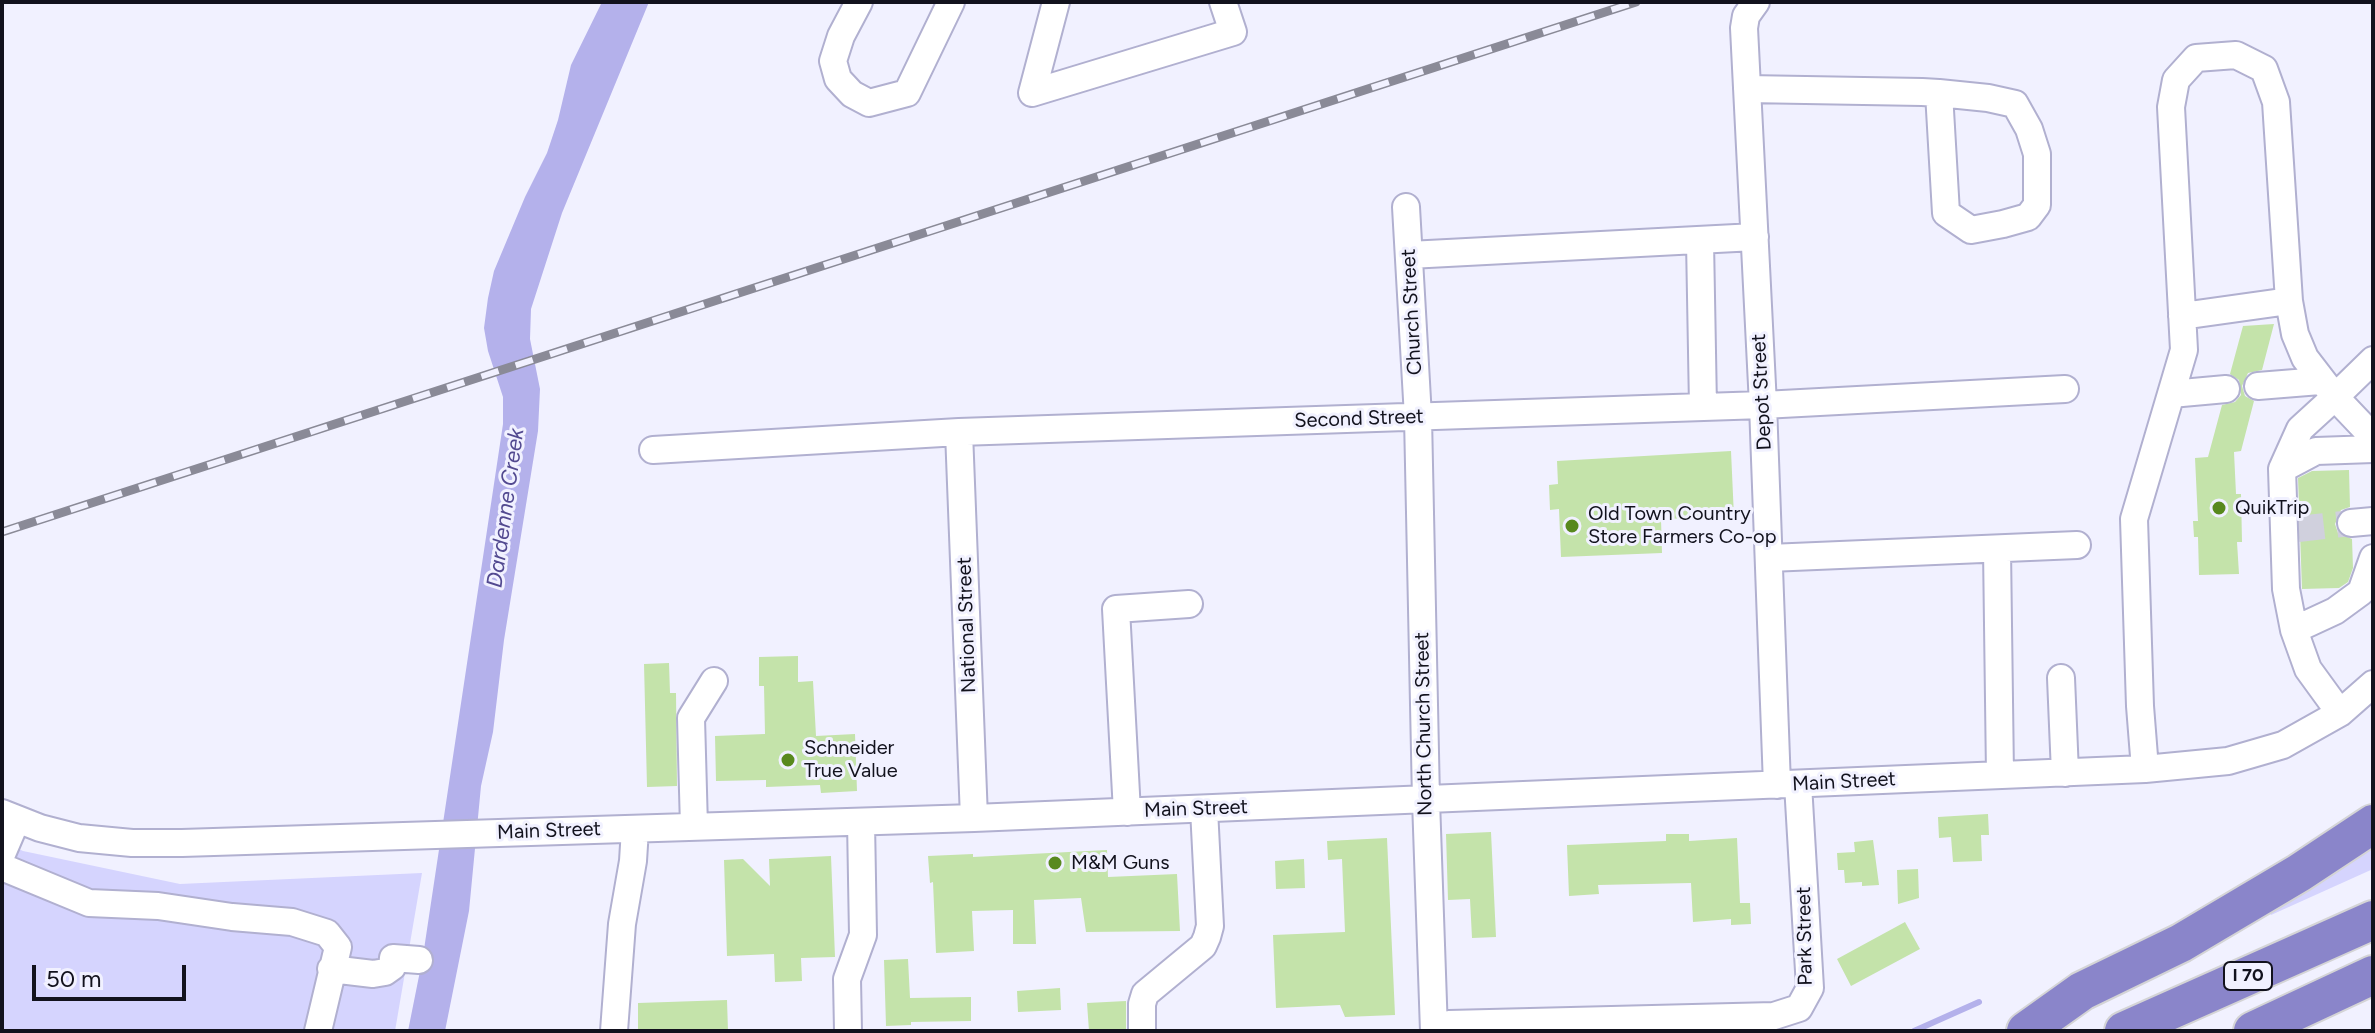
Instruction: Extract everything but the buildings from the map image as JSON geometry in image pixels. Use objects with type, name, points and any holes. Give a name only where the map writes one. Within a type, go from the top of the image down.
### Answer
[{"type":"highway","points":[[2026,1031],[2082,991],[2181,943],[2299,873],[2373,824]]},
{"type":"highway","name":"I 70","points":[[2124,1031],[2373,920]]},
{"type":"highway","name":"I 70","points":[[2253,1031],[2373,975]]},
{"type":"street","points":[[859,2],[841,36],[833,61],[838,79],[852,94],[869,103],[907,93],[951,2]]},
{"type":"street","points":[[1056,2],[1032,93],[1233,32],[1223,2]]},
{"type":"street","name":"Depot Street","points":[[1756,2],[1746,16],[1744,28],[1769,558],[1788,785]]},
{"type":"street","points":[[2145,769],[2134,519],[2184,350],[2171,107],[2176,80],[2196,58],[2236,55],[2264,69],[2276,102],[2289,301],[2295,334],[2305,358],[2327,389],[2373,437]]},
{"type":"street","points":[[1747,89],[1939,93],[2015,104],[2029,129],[2037,154],[2037,205],[2028,217],[1971,230],[1946,213],[1939,93]]},
{"type":"street","name":"Church Street","points":[[1406,207],[1418,417]]},
{"type":"street","points":[[1409,255],[1755,237]]},
{"type":"street","points":[[1700,241],[1703,407]]},
{"type":"street","points":[[2182,316],[2289,301]]},
{"type":"street","points":[[2340,713],[2308,669],[2294,630],[2286,589],[2291,530],[2282,469],[2300,429],[2327,389],[2373,360]]},
{"type":"street","points":[[2258,386],[2327,389]]},
{"type":"street","name":"Second Street","points":[[653,450],[959,432],[1763,405],[2065,389]]},
{"type":"street","points":[[2171,394],[2226,389]]},
{"type":"street","name":"North Church Street","points":[[1418,417],[1426,800],[1435,1031]]},
{"type":"street","name":"National Street","points":[[959,432],[974,818]]},
{"type":"street","points":[[2282,469],[2316,451],[2373,449]]},
{"type":"street","points":[[1769,558],[2077,545]]},
{"type":"street","points":[[1997,549],[2000,775]]},
{"type":"street","points":[[2294,630],[2335,611],[2361,592],[2373,558]]},
{"type":"street","points":[[1127,812],[1116,609],[1189,604]]},
{"type":"street","points":[[2061,678],[2065,773]]},
{"type":"street","points":[[694,827],[691,718],[714,681]]},
{"type":"street","name":"Main Street","points":[[9,816],[59,834],[109,842],[182,843],[974,818],[2145,769],[2228,761],[2256,754],[2310,732],[2340,713],[2373,684]]},
{"type":"street","name":"Park Street","points":[[1435,1031],[1449,1024],[1774,1016],[1799,1008],[1810,988],[1788,785]]},
{"type":"street","points":[[1142,1031],[1145,994],[1203,946],[1207,937],[1210,926],[1204,809]]},
{"type":"street","points":[[2,854],[9,816]]},
{"type":"street","points":[[848,1031],[847,979],[863,935],[861,822]]},
{"type":"street","points":[[614,1031],[622,924],[635,829]]},
{"type":"street","points":[[2,867],[89,903],[158,906],[292,922],[327,933],[338,947],[318,1031]]},
{"type":"street","points":[[331,969],[373,974],[392,967],[393,958],[419,960]]},
{"type":"shaded area","points":[[2,841],[23,851],[180,884],[422,873],[395,1031],[2,1031]]},
{"type":"shaded area","points":[[2373,842],[2373,869],[2271,915],[2268,911]]},
{"type":"water","name":"Dardenne Creek","points":[[602,2],[649,2],[562,213],[531,309],[530,339],[540,389],[538,431],[504,640],[493,732],[481,786],[469,911],[445,1031],[408,1031],[423,956],[503,424],[503,397],[484,328],[488,298],[494,271],[547,153],[571,65]]},
{"type":"waterway","points":[[1914,1031],[1979,1002]]},
{"type":"tunnel","points":[[2298,529],[2351,523]]},
{"type":"railway","points":[[2,532],[1636,2]]},
{"type":"place","name":"QuikTrip","points":[[2219,508]]},
{"type":"place","name":"Old Town Country Store Farmers Co-op","points":[[1572,526]]},
{"type":"place","name":"Schneider True Value","points":[[788,760]]},
{"type":"place","name":"M&M Guns","points":[[1055,863]]}]
